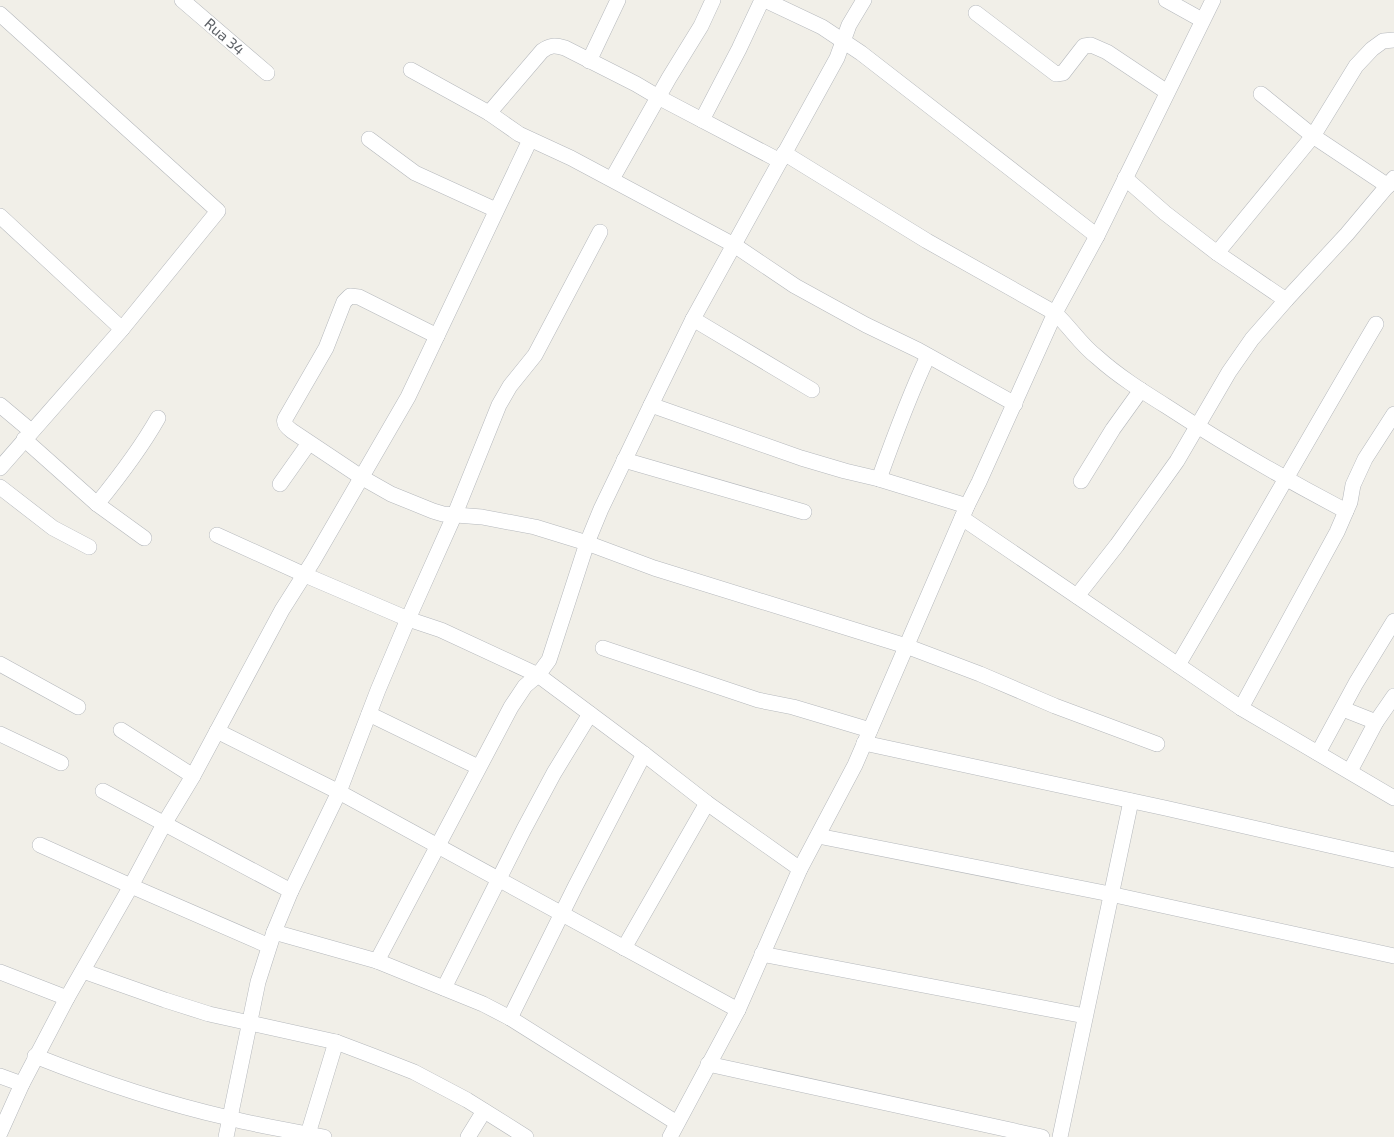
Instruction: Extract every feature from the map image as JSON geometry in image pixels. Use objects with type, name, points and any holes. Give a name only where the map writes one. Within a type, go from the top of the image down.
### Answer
[{"type":"street","name":"Rua 34","points":[[182,0],[267,73]]},
{"type":"street","points":[[589,61],[618,0]]},
{"type":"street","points":[[612,179],[700,26],[713,0]]},
{"type":"street","points":[[702,120],[739,49],[762,0]]},
{"type":"street","points":[[765,0],[822,27],[861,53],[1097,236]]},
{"type":"street","points":[[376,961],[478,767],[518,695],[545,667],[552,653],[587,543],[601,509],[650,404],[693,319],[837,58],[849,25],[864,0]]},
{"type":"street","points":[[1166,0],[1202,20]]},
{"type":"street","points":[[670,1137],[738,1010],[800,869],[855,765],[964,512],[1015,404],[1055,313],[1097,236],[1213,0]]},
{"type":"street","points":[[976,13],[1056,74],[1063,73],[1084,46],[1091,45],[1107,52],[1167,92]]},
{"type":"street","points":[[0,14],[218,211],[122,329],[0,468]]},
{"type":"street","points":[[1217,253],[1313,136],[1356,66],[1372,49],[1383,41],[1394,40]]},
{"type":"street","points":[[489,113],[542,51],[546,47],[557,45],[636,84],[702,120],[782,157],[1055,313],[1095,356],[1117,374],[1198,427],[1287,479],[1346,511]]},
{"type":"street","points":[[411,70],[489,113],[519,134],[612,179],[734,245],[794,286],[866,325],[928,356],[1015,404]]},
{"type":"street","points":[[1077,596],[1117,545],[1177,461],[1229,372],[1252,340],[1286,300],[1347,234],[1391,182],[1313,136],[1261,94]]},
{"type":"street","points":[[369,139],[415,173],[496,210]]},
{"type":"street","points":[[0,1133],[35,1056],[67,998],[131,886],[164,824],[193,776],[282,610],[408,396],[530,140]]},
{"type":"street","points":[[1125,178],[1165,213],[1217,253],[1286,300]]},
{"type":"street","points":[[0,216],[122,329]]},
{"type":"street","points":[[226,1137],[258,982],[274,932],[291,891],[339,792],[408,619],[455,514],[500,405],[510,386],[539,349],[600,232]]},
{"type":"street","points":[[436,336],[359,297],[354,296],[348,298],[344,302],[326,348],[305,382],[284,421],[286,426],[361,477],[391,494],[428,509],[443,514],[482,516],[535,527],[587,543],[654,568],[906,646],[980,674],[1055,706],[1157,744]]},
{"type":"street","points":[[693,319],[812,390]]},
{"type":"street","points":[[1178,665],[1376,324]]},
{"type":"street","points":[[879,479],[898,423],[928,356]]},
{"type":"street","points":[[1081,481],[1113,429],[1141,390]]},
{"type":"street","points":[[650,404],[801,458],[879,479],[964,512],[1077,596],[1241,708],[1394,798]]},
{"type":"street","points":[[0,405],[97,504],[144,538]]},
{"type":"street","points":[[1241,708],[1337,532],[1350,502],[1353,485],[1365,460],[1394,414]]},
{"type":"street","points":[[97,504],[149,434],[158,418]]},
{"type":"street","points":[[280,484],[309,443]]},
{"type":"street","points":[[624,460],[804,512]]},
{"type":"street","points":[[0,487],[53,528],[89,547]]},
{"type":"street","points":[[217,535],[304,575],[408,619],[441,630],[538,675],[707,803],[800,869]]},
{"type":"street","points":[[1318,753],[1356,683],[1394,621]]},
{"type":"street","points":[[603,648],[758,700],[793,708],[867,737],[1131,801],[1394,860]]},
{"type":"street","points":[[0,664],[78,707]]},
{"type":"street","points":[[1350,771],[1376,722],[1394,696]]},
{"type":"street","points":[[1343,709],[1376,722]]},
{"type":"street","points":[[369,714],[478,767]]},
{"type":"street","points":[[444,988],[554,773],[590,714]]},
{"type":"street","points":[[121,730],[193,776]]},
{"type":"street","points":[[217,731],[339,792],[738,1010]]},
{"type":"street","points":[[0,734],[61,763]]},
{"type":"street","points":[[510,1018],[644,754]]},
{"type":"street","points":[[103,791],[291,891]]},
{"type":"street","points":[[1060,1137],[1110,894],[1131,801]]},
{"type":"street","points":[[624,948],[707,803]]},
{"type":"street","points":[[818,836],[1110,894],[1394,956]]},
{"type":"street","points":[[40,845],[269,946]]},
{"type":"street","points":[[274,932],[376,961],[483,1004],[510,1018],[677,1123]]},
{"type":"street","points":[[762,954],[1085,1016]]},
{"type":"street","points":[[83,971],[209,1014],[336,1042],[414,1072],[466,1100],[526,1137]]},
{"type":"street","points":[[0,972],[67,998]]},
{"type":"street","points":[[308,1134],[336,1042]]},
{"type":"street","points":[[35,1056],[122,1088],[183,1107],[324,1137]]},
{"type":"street","points":[[708,1064],[1042,1137]]},
{"type":"street","points":[[0,1076],[22,1084]]},
{"type":"street","points":[[468,1137],[484,1111]]}]
